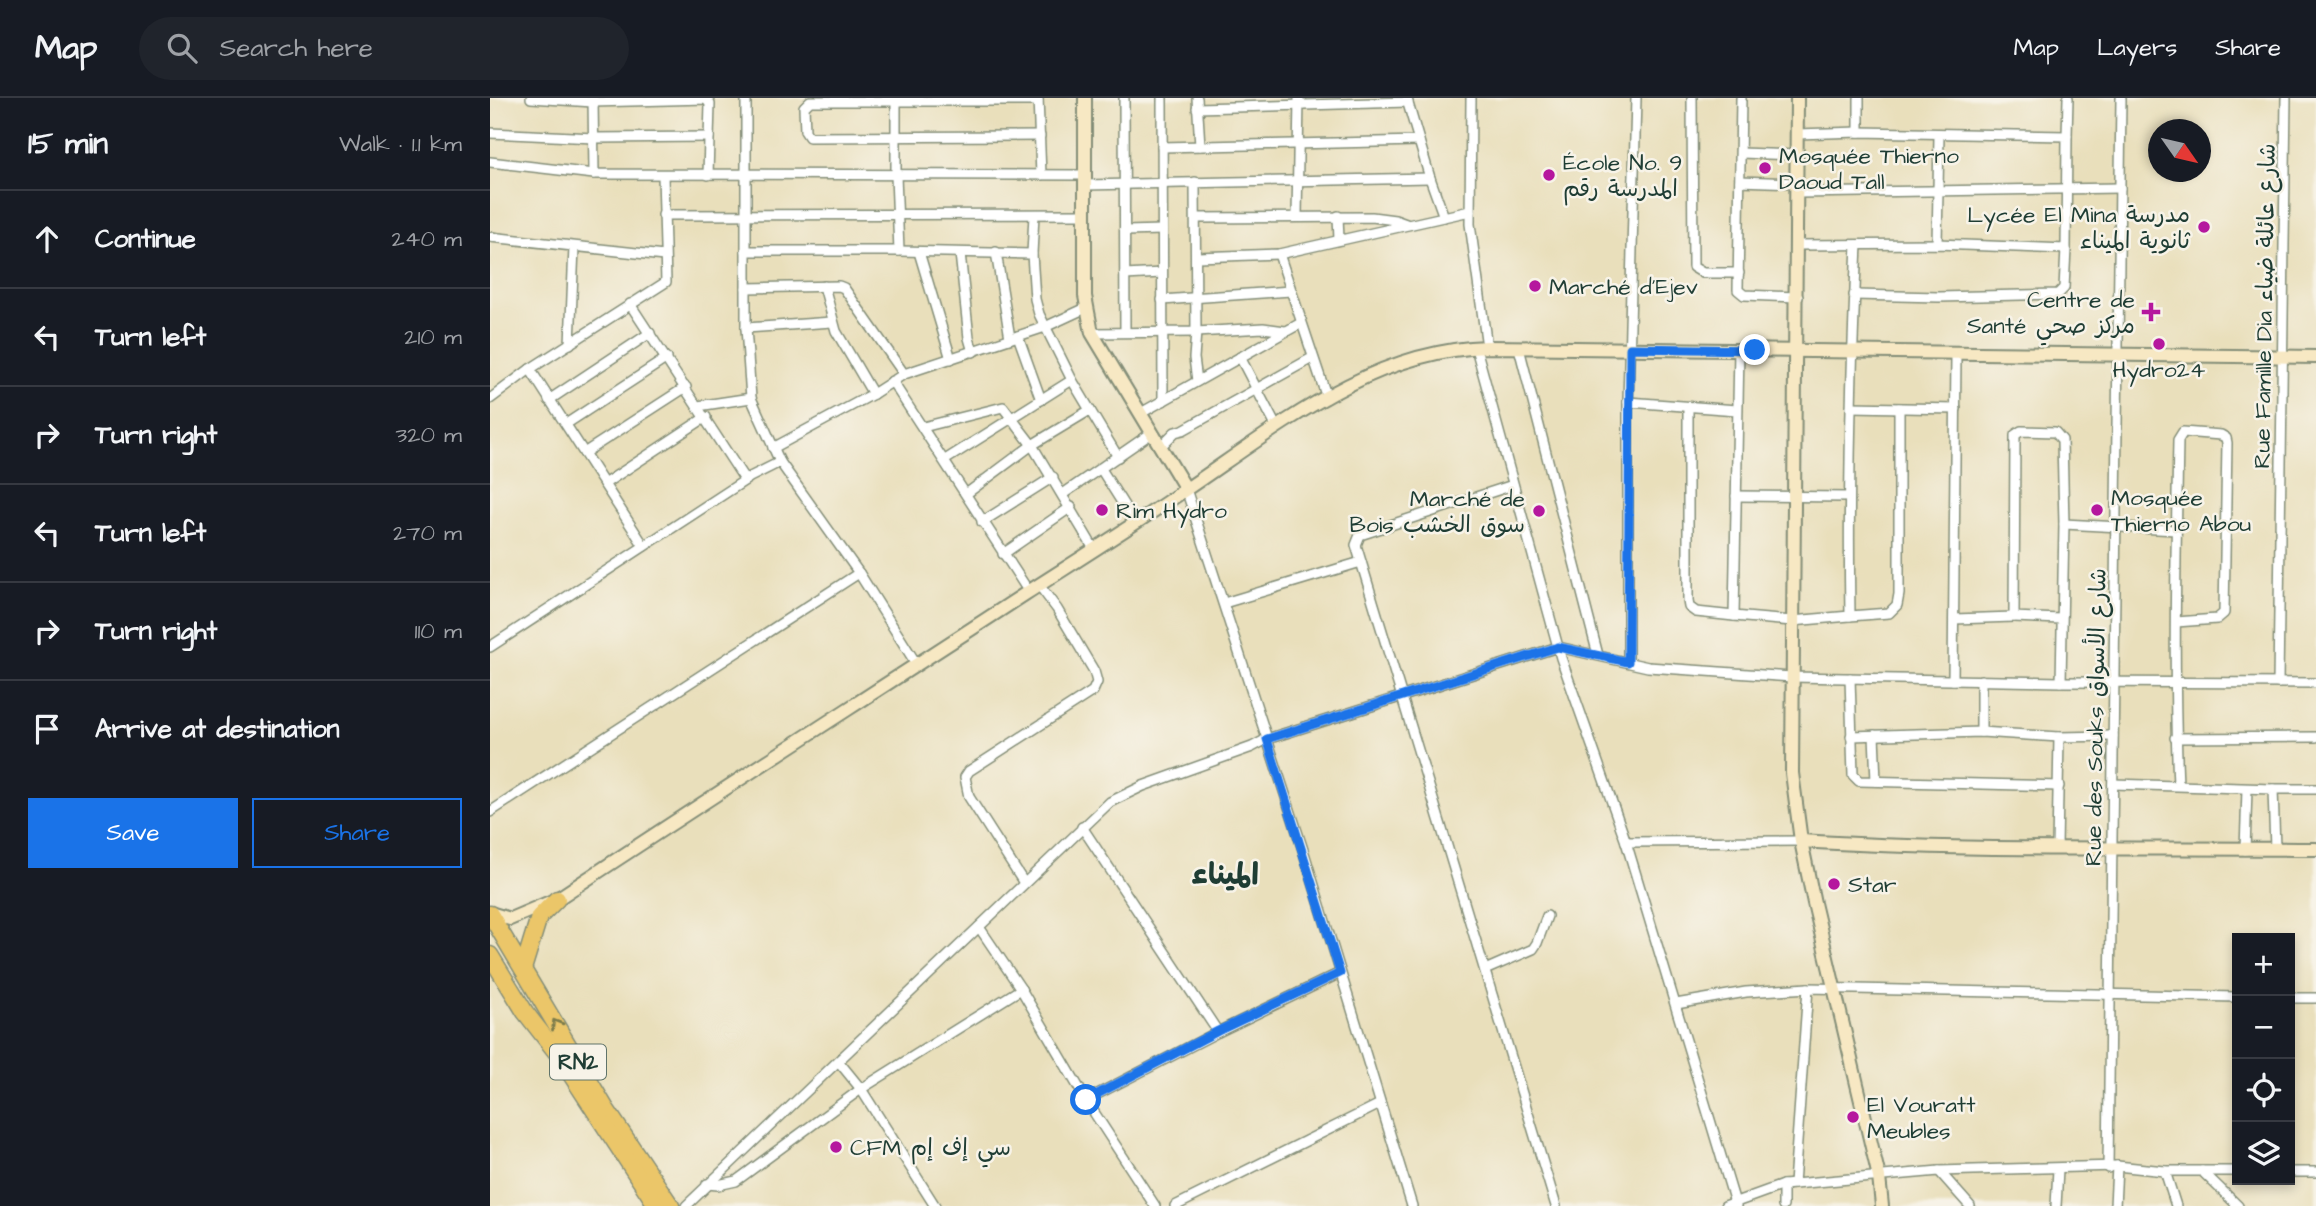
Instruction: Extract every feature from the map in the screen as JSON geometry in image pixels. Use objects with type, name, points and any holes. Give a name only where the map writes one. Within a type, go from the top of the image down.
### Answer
[{"type":"highway","points":[[523,969],[539,917],[557,899]]},
{"type":"highway","name":"RN2","points":[[490,914],[606,1110],[671,1206]]},
{"type":"highway","name":"RN2","points":[[490,955],[525,1012],[557,1053],[657,1206]]},
{"type":"main road","points":[[1085,98],[1086,308],[1092,333],[1186,489]]},
{"type":"main road","points":[[1797,98],[1798,297],[1793,497],[1793,773],[1801,841],[1833,990],[1879,1177],[1882,1206]]},
{"type":"main road","points":[[490,914],[510,919],[557,899],[1277,428],[1372,373],[1403,361],[1424,355],[1482,347],[1739,349],[1956,355],[2316,357]]},
{"type":"main road","points":[[1801,841],[2112,849],[2316,849]]},
{"type":"street","points":[[531,98],[706,99],[710,104],[708,175]]},
{"type":"street","points":[[746,98],[746,328],[751,398],[780,463],[859,573],[917,665]]},
{"type":"street","points":[[1124,98],[1125,332]]},
{"type":"street","points":[[1162,98],[1163,401]]},
{"type":"street","points":[[1471,98],[1470,211],[1482,347],[1513,485],[1558,647],[1626,842],[1736,1203]]},
{"type":"street","points":[[1628,662],[1628,402],[1636,98]]},
{"type":"street","points":[[1692,98],[1693,267],[1703,273],[1739,273]]},
{"type":"street","points":[[1741,98],[1738,290],[1744,295],[1798,297]]},
{"type":"street","points":[[1858,98],[1858,132]]},
{"type":"street","points":[[1854,295],[1938,298],[2058,294],[2064,288],[2066,249],[2068,98]]},
{"type":"street","name":"Rue des Souks شارع الأسواق","points":[[2115,1206],[2110,996],[2122,98]]},
{"type":"street","name":"Rue Famille Dia شارع عائلة ضياء","points":[[2278,683],[2286,98]]},
{"type":"street","points":[[896,99],[899,251]]},
{"type":"street","points":[[1040,136],[809,137],[805,131],[804,107],[810,101],[1038,99],[1040,136],[1041,175]]},
{"type":"street","points":[[593,100],[594,174]]},
{"type":"street","points":[[1200,146],[1197,103],[1407,100],[1444,216]]},
{"type":"street","points":[[1297,216],[1299,102]]},
{"type":"street","points":[[1797,134],[1858,132],[2067,136]]},
{"type":"street","points":[[490,133],[594,138],[709,137]]},
{"type":"street","points":[[1937,244],[1939,135]]},
{"type":"street","points":[[1162,147],[1419,141]]},
{"type":"street","points":[[1741,153],[1797,155]]},
{"type":"street","points":[[490,162],[594,174],[1041,175],[1126,183],[1430,178]]},
{"type":"street","points":[[490,399],[530,369],[666,282],[663,175]]},
{"type":"street","points":[[1740,181],[1798,188],[1937,191],[2120,188]]},
{"type":"street","points":[[1195,182],[1197,257],[1194,358],[1197,381]]},
{"type":"street","points":[[1197,257],[1279,254],[1470,211]]},
{"type":"street","points":[[663,215],[1084,215]]},
{"type":"street","points":[[1034,215],[1031,254],[1035,299],[1045,327],[1072,380],[1118,457]]},
{"type":"street","points":[[1196,219],[1338,216],[1387,218],[1408,224]]},
{"type":"street","points":[[1338,216],[1339,240]]},
{"type":"street","points":[[1126,231],[1162,230]]},
{"type":"street","points":[[490,237],[664,256]]},
{"type":"street","points":[[1798,245],[1937,244],[2066,249]]},
{"type":"street","points":[[1850,617],[1849,497],[1857,245]]},
{"type":"street","points":[[569,344],[575,247]]},
{"type":"street","points":[[746,251],[1031,254]]},
{"type":"street","points":[[919,252],[951,359]]},
{"type":"street","points":[[996,252],[1014,337],[1041,400]]},
{"type":"street","points":[[960,253],[973,352]]},
{"type":"street","points":[[1279,254],[1327,398]]},
{"type":"street","points":[[1125,275],[1162,273]]},
{"type":"street","points":[[824,286],[832,322],[873,394]]},
{"type":"street","points":[[746,288],[839,286],[848,291],[904,374]]},
{"type":"street","points":[[1162,300],[1291,291]]},
{"type":"street","points":[[630,304],[745,480]]},
{"type":"street","points":[[773,449],[904,374],[1045,327],[1086,308]]},
{"type":"street","points":[[746,328],[832,322]]},
{"type":"street","points":[[1141,413],[1301,323]]},
{"type":"street","points":[[1092,333],[1263,328],[1285,331]]},
{"type":"street","points":[[549,400],[650,333]]},
{"type":"street","points":[[1519,348],[1598,655]]},
{"type":"street","points":[[1734,617],[1739,349]]},
{"type":"street","points":[[1953,680],[1956,355]]},
{"type":"street","points":[[1240,357],[1277,428]]},
{"type":"street","points":[[566,425],[667,358]]},
{"type":"street","points":[[1161,446],[1175,432],[1256,391],[1312,358]]},
{"type":"street","points":[[530,369],[644,546]]},
{"type":"street","points":[[945,460],[1072,380]]},
{"type":"street","points":[[892,381],[1003,554],[1034,588],[1058,609],[1094,671],[1097,682],[1093,691],[965,776],[969,797],[1024,883]]},
{"type":"street","points":[[584,453],[686,387]]},
{"type":"street","points":[[698,406],[751,398]]},
{"type":"street","points":[[1628,402],[1737,410]]},
{"type":"street","points":[[923,427],[1000,407],[1012,417],[1032,445],[1094,549]]},
{"type":"street","points":[[1688,407],[1689,607],[1696,612],[1792,621],[1889,613],[1896,605],[1899,594],[1899,408]]},
{"type":"street","points":[[1851,407],[1956,409]]},
{"type":"street","points":[[966,494],[1032,445],[1090,410]]},
{"type":"street","points":[[604,485],[706,417]]},
{"type":"street","points":[[1063,494],[1153,432]]},
{"type":"street","points":[[2014,617],[2017,432],[2055,432],[2061,436],[2064,524],[2061,682]]},
{"type":"street","points":[[2176,622],[2217,619],[2224,613],[2227,443],[2226,438],[2221,435],[2180,434],[2176,530],[2175,738],[2178,785]]},
{"type":"street","points":[[490,647],[745,480],[780,463]]},
{"type":"street","points":[[1101,469],[1135,523]]},
{"type":"street","points":[[982,522],[1053,477]]},
{"type":"street","points":[[1513,485],[1360,535],[1356,545],[1556,1206]]},
{"type":"street","points":[[1186,489],[1412,1206]]},
{"type":"street","points":[[1737,496],[1849,497]]},
{"type":"street","points":[[1003,554],[1071,508]]},
{"type":"street","points":[[2064,524],[2176,530]]},
{"type":"street","points":[[1224,603],[1361,562]]},
{"type":"street","points":[[490,812],[859,573]]},
{"type":"street","points":[[1954,619],[2014,617],[2061,620]]},
{"type":"street","points":[[686,1206],[1110,802],[1143,786],[1252,747],[1267,739],[1402,695],[1558,647],[1648,667],[1792,677],[2114,683],[2316,683]]},
{"type":"street","points":[[1850,678],[1853,775],[1858,780],[2059,786]]},
{"type":"street","points":[[1981,680],[1981,732]]},
{"type":"street","points":[[1851,736],[1981,732],[2059,737],[2113,736]]},
{"type":"street","points":[[1874,735],[1876,781]]},
{"type":"street","points":[[2057,848],[2059,737]]},
{"type":"street","points":[[2175,738],[2316,737]]},
{"type":"street","points":[[2113,784],[2316,789]]},
{"type":"street","points":[[2245,850],[2247,789]]},
{"type":"street","points":[[2273,789],[2275,849]]},
{"type":"street","points":[[1082,827],[1218,1031]]},
{"type":"street","points":[[1626,842],[1801,841]]},
{"type":"street","points":[[1485,970],[1533,949],[1547,916]]},
{"type":"street","points":[[979,927],[1021,989],[1086,1100],[1154,1206]]},
{"type":"street","points":[[1086,1100],[1218,1031],[1340,973]]},
{"type":"street","points":[[1676,1003],[1746,992],[1808,988],[2232,997]]},
{"type":"street","points":[[1794,1184],[1808,988]]},
{"type":"street","points":[[707,1184],[719,1185],[736,1181],[861,1089],[1021,989]]},
{"type":"street","points":[[2295,998],[2316,998]]},
{"type":"street","points":[[839,1062],[861,1089],[935,1206]]},
{"type":"street","points":[[1175,1206],[1380,1104]]},
{"type":"street","points":[[1725,1206],[1783,1185],[1939,1171],[2112,1167],[2165,1171],[2232,1171]]},
{"type":"street","points":[[2056,1206],[2057,1169]]},
{"type":"street","points":[[1939,1171],[1970,1206]]},
{"type":"street","points":[[2165,1171],[2176,1206]]},
{"type":"street","points":[[2202,1171],[2238,1206]]},
{"type":"street","points":[[2295,1172],[2316,1172]]},
{"type":"street","points":[[1783,1185],[1783,1206]]},
{"type":"place","name":"Mosquée Thierno Daoud Tall","points":[[1765,168]]},
{"type":"place","name":"École No. 9 المدرسة رقم","points":[[1549,175]]},
{"type":"place","name":"Lycée El Mina مدرسة ثانوية الميناء","points":[[2204,227]]},
{"type":"place","name":"Marché d'Ejev","points":[[1535,286]]},
{"type":"place","name":"Centre de Santé مركز صحي","points":[[2151,312]]},
{"type":"place","name":"Hydro24","points":[[2159,344]]},
{"type":"place","name":"Rim Hydro","points":[[1102,510]]},
{"type":"place","name":"Mosquée Thierno Abou","points":[[2097,510]]},
{"type":"place","name":"Marché de Bois سوق الخشب","points":[[1539,511]]},
{"type":"place","name":"Star","points":[[1834,884]]},
{"type":"place","name":"El Vouratt Meubles","points":[[1853,1117]]},
{"type":"place","name":"CFM سي إف إم","points":[[836,1147]]},
{"type":"district","name":"الميناء","points":[[1225,874]]},
{"type":"route","points":[[1086,1100],[1218,1031],[1340,973],[1267,739],[1558,647],[1628,662],[1630,348],[1755,350]]}]
